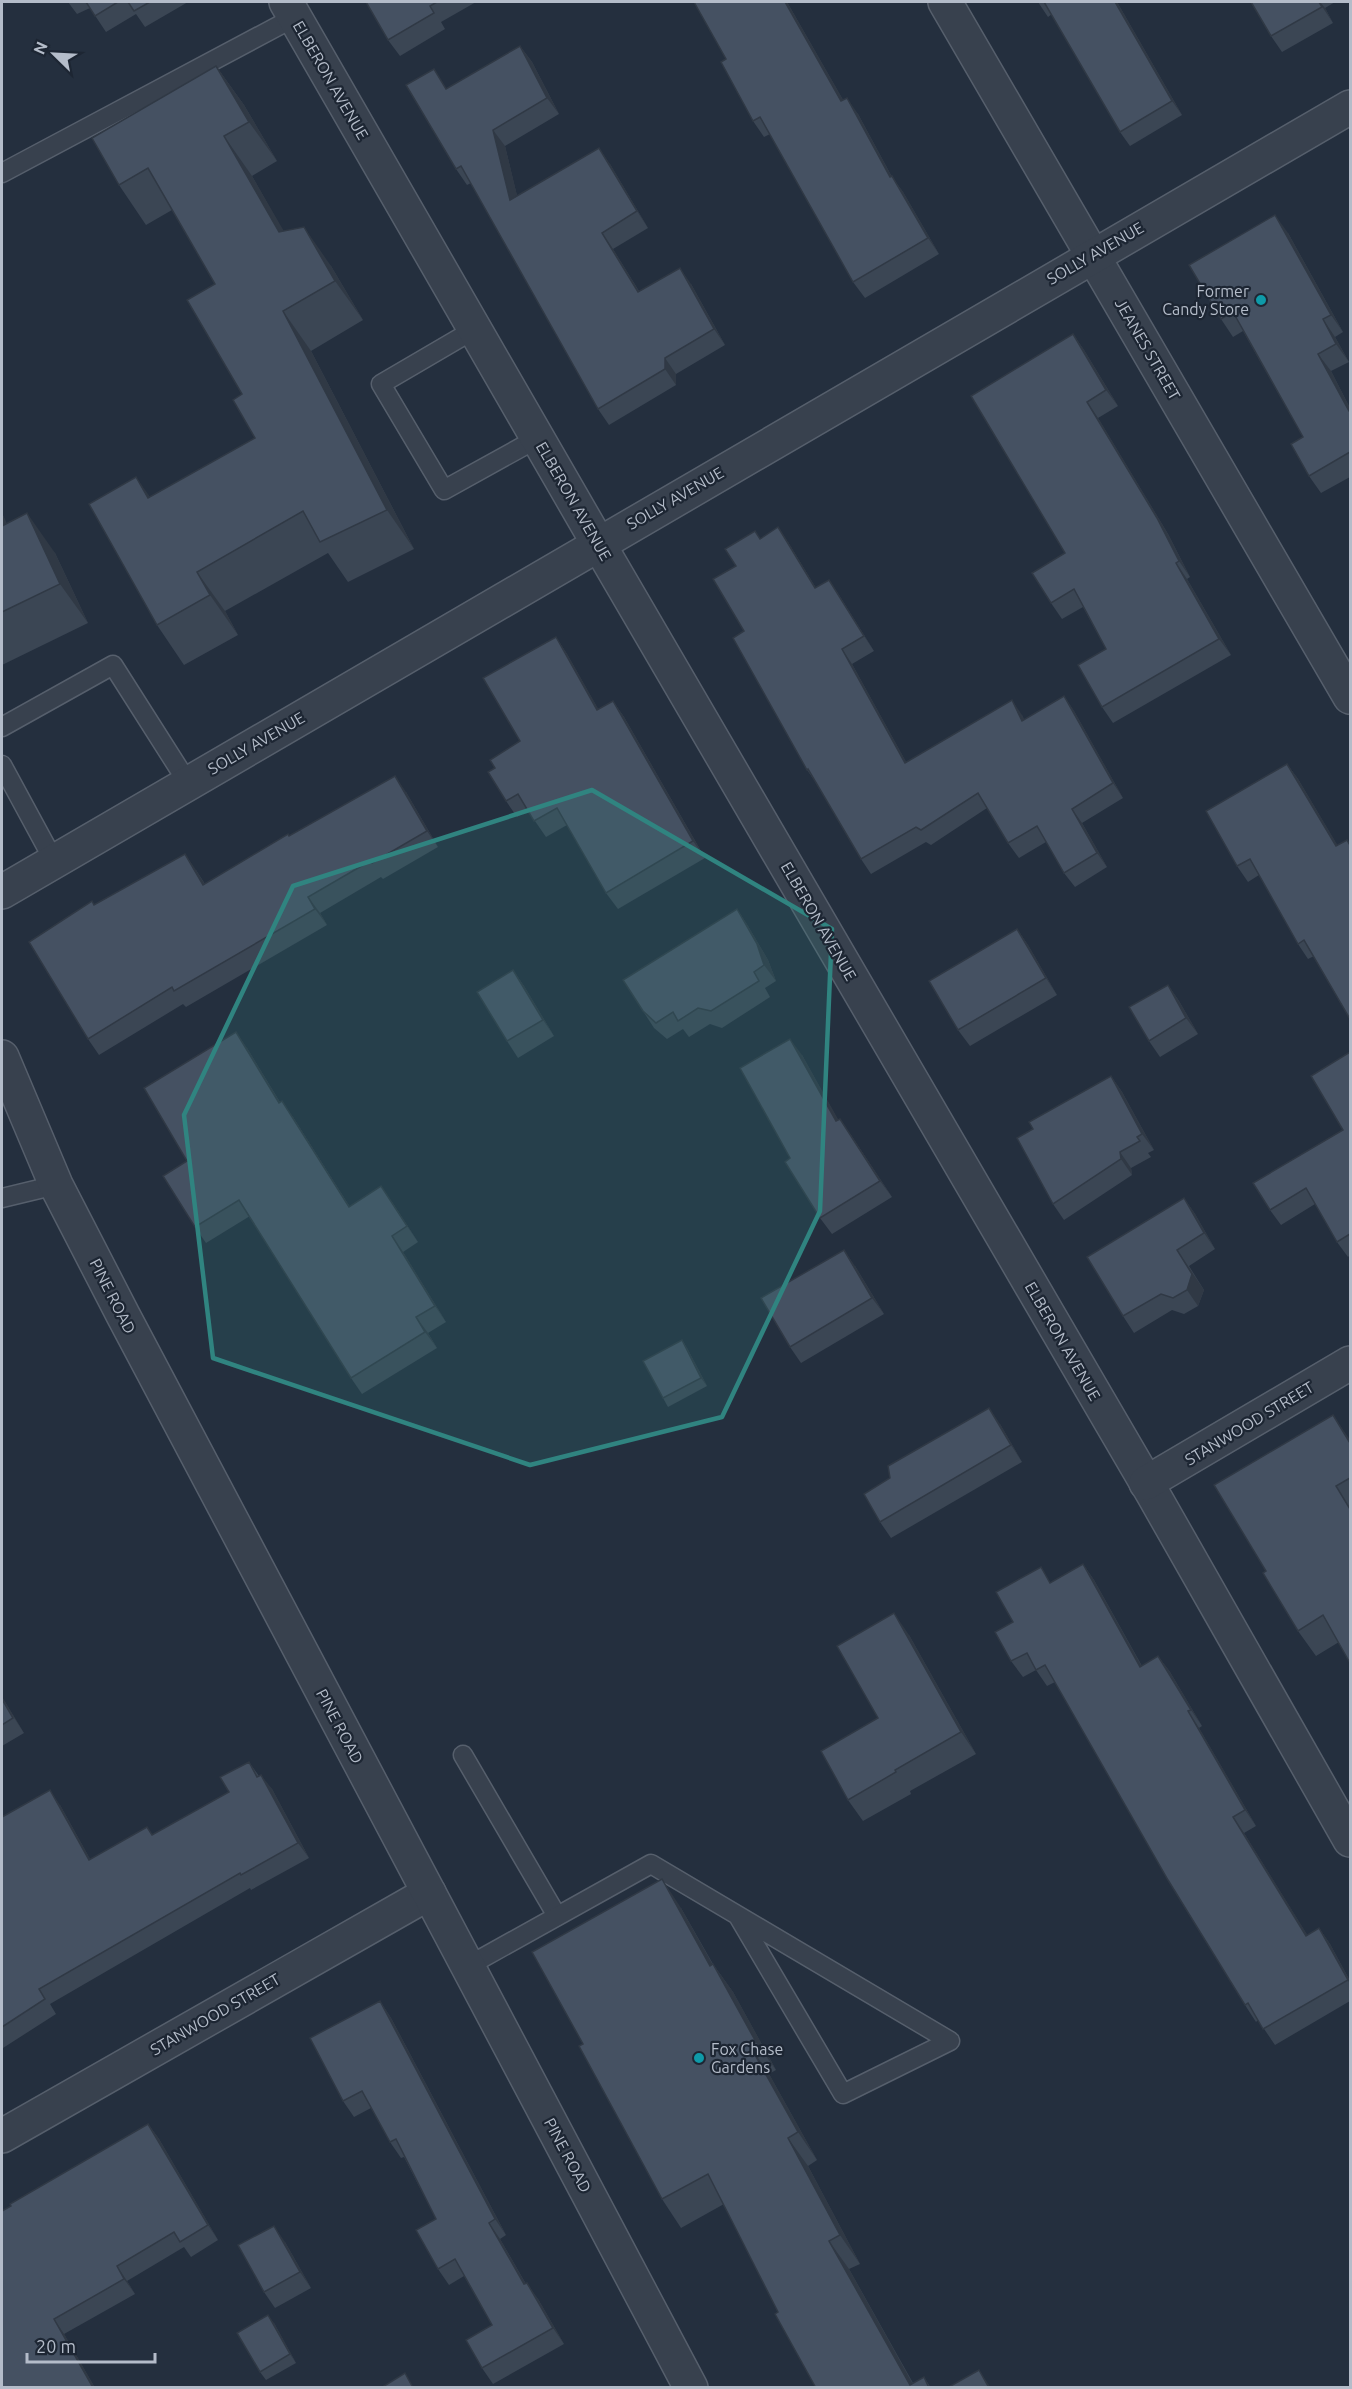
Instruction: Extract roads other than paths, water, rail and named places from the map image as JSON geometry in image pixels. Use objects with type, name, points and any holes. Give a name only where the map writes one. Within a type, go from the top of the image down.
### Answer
[{"type":"street","name":"JEANES STREET","points":[[945,2],[1350,697]]},
{"type":"street","name":"ELBERON AVENUE","points":[[290,9],[598,543],[1146,1482],[1350,1840]]},
{"type":"street","name":"SOLLY AVENUE","points":[[2,891],[1350,107]]},
{"type":"street","name":"PINE ROAD","points":[[2,1057],[56,1185],[468,1966],[684,2385]]},
{"type":"street","name":"STANWOOD STREET","points":[[1146,1482],[1350,1362]]},
{"type":"street","name":"STANWOOD STREET","points":[[2,2136],[429,1893]]},
{"type":"lane","points":[[2,173],[290,9]]},
{"type":"lane","points":[[475,329],[381,384],[444,490],[538,438]]},
{"type":"lane","points":[[2,727],[113,665],[188,783]]},
{"type":"lane","points":[[2,765],[54,861]]},
{"type":"lane","points":[[2,1198],[56,1185]]},
{"type":"lane","points":[[463,1755],[557,1916]]},
{"type":"lane","points":[[468,1966],[651,1864],[950,2041],[843,2094],[738,1916]]},
{"type":"place","name":"Former Candy Store","points":[[1261,300]]},
{"type":"place","name":"Fox Chase Gardens","points":[[699,2058]]}]
